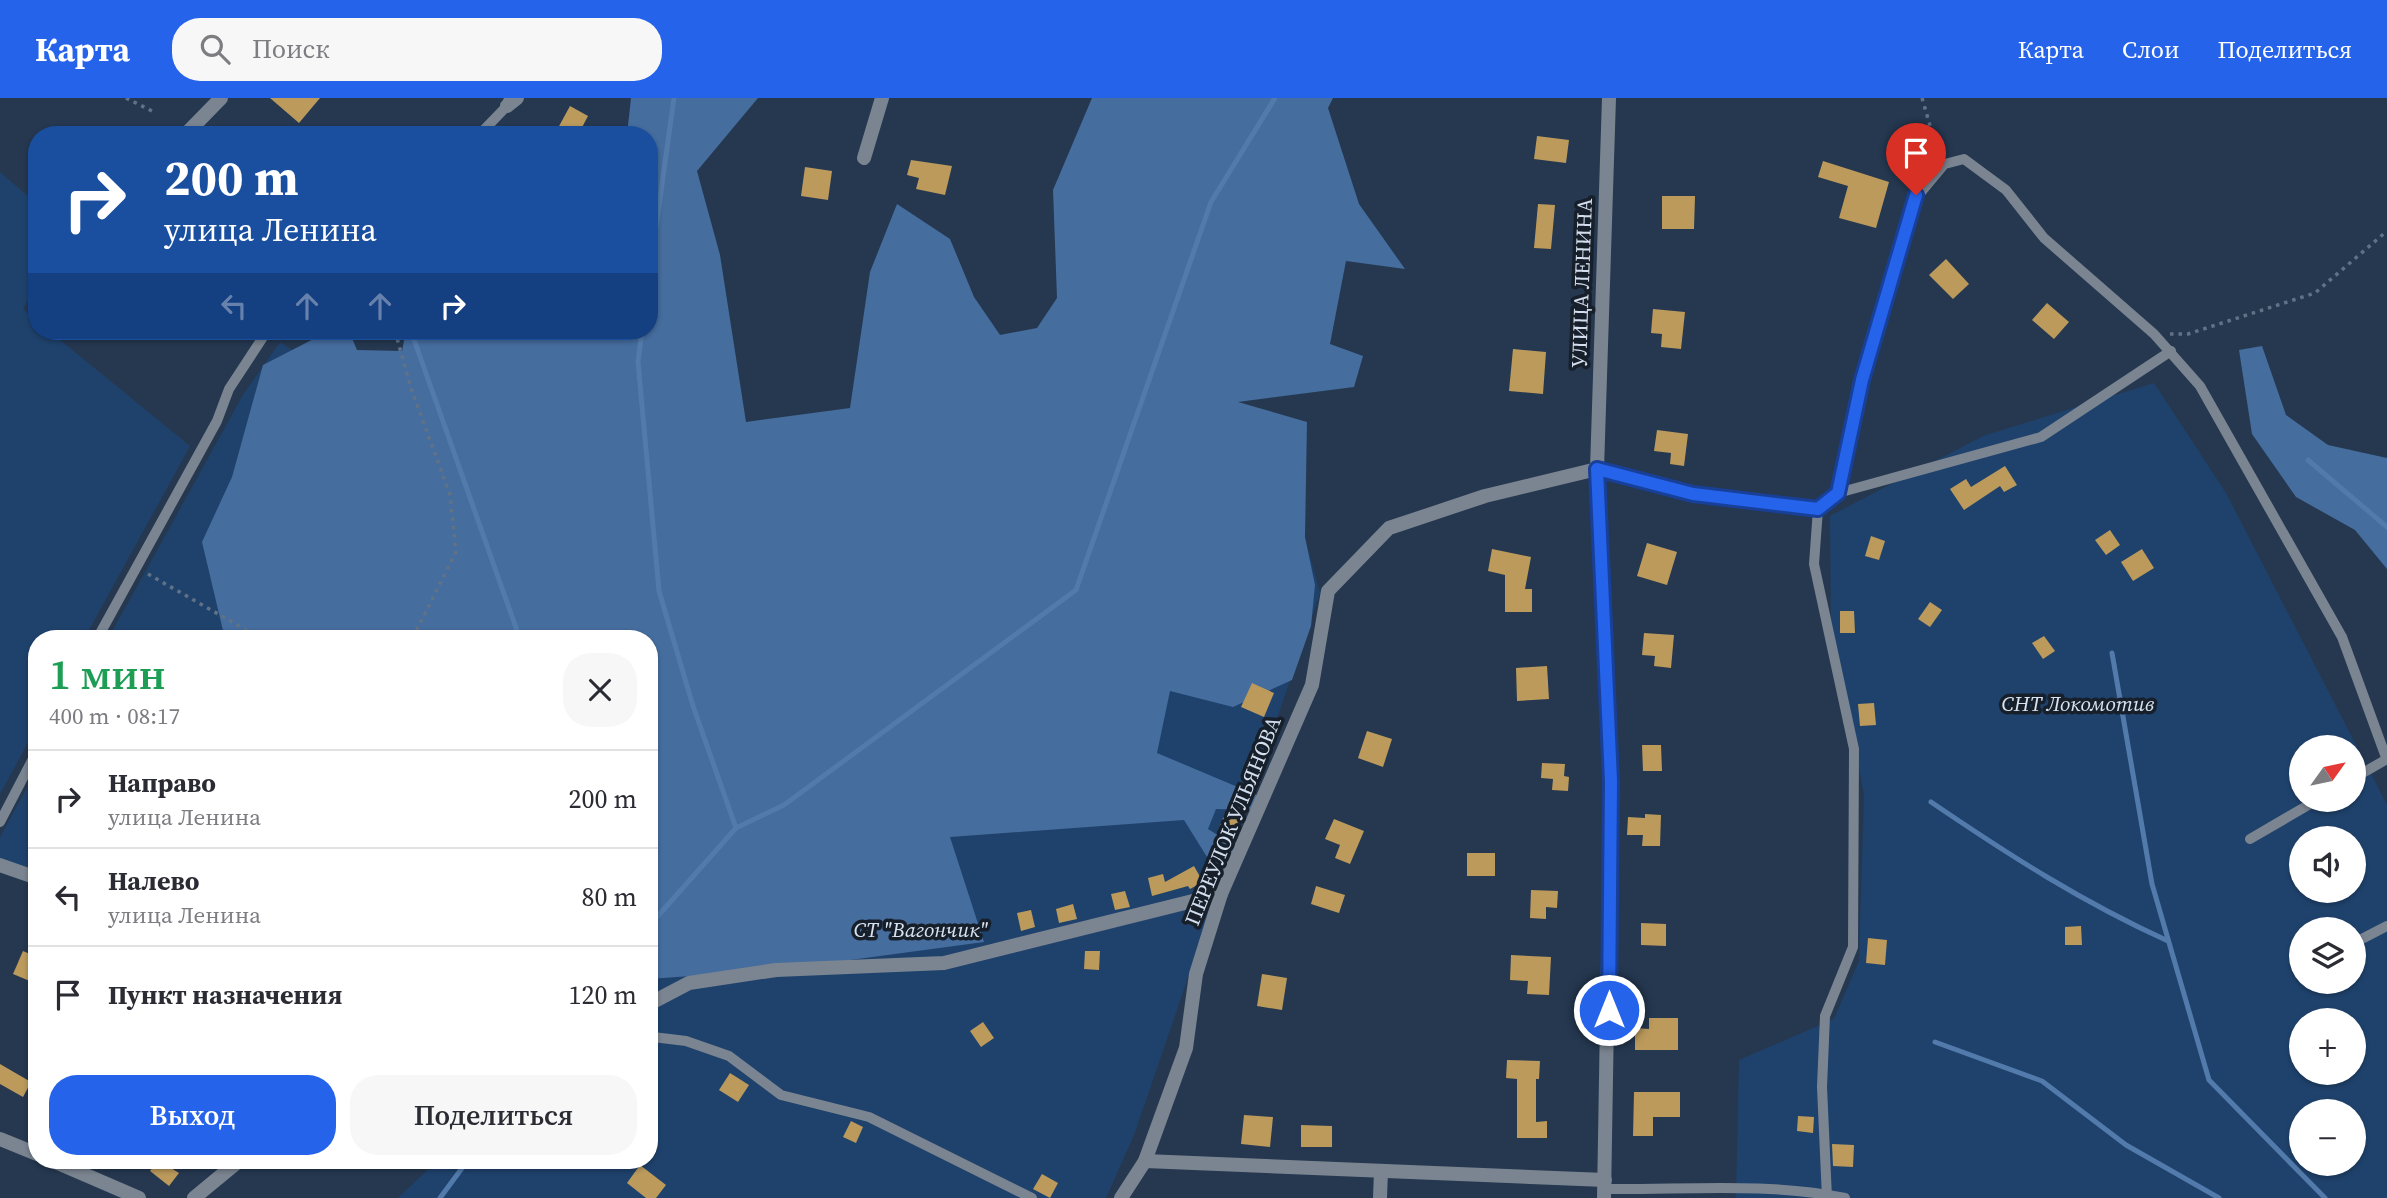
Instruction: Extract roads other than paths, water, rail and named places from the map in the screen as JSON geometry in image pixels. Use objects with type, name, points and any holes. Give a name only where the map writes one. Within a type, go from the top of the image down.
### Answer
[{"type":"street","points":[[194,126],[220,98]]},
{"type":"street","points":[[864,158],[882,98]]},
{"type":"street","name":"УЛИЦА ЛЕНИНА","points":[[1604,1189],[1611,781],[1597,469],[1609,98]]},
{"type":"street","points":[[1597,469],[1693,494],[1818,509],[1838,493],[1862,380],[1916,195],[1941,165]]},
{"type":"street","name":"ПЕРЕУЛОК УЛЬЯНОВА","points":[[1121,1198],[1145,1161],[1186,1048],[1196,974],[1222,894],[1312,685],[1328,591],[1389,528],[1485,496],[1597,469]]},
{"type":"street","points":[[0,865],[28,875]]},
{"type":"street","points":[[658,999],[689,983],[764,972],[944,962],[1222,894]]},
{"type":"street","points":[[0,1139],[28,1150]]},
{"type":"street","points":[[1145,1161],[1381,1171],[1604,1189]]},
{"type":"street","points":[[72,1169],[139,1198]]},
{"type":"street","points":[[194,1198],[229,1169]]},
{"type":"street","points":[[1380,1198],[1381,1171]]},
{"type":"lane","points":[[487,126],[511,101]]},
{"type":"lane","points":[[1941,165],[1964,159],[2006,190],[2044,238],[2154,334],[2200,386],[2342,637],[2387,760],[2366,771]]},
{"type":"lane","points":[[102,630],[217,421],[229,389],[261,340]]},
{"type":"lane","points":[[1838,493],[2041,437],[2171,351]]},
{"type":"lane","points":[[1818,509],[1814,565],[1854,750],[1853,947],[1825,1016],[1822,1087],[1827,1196]]},
{"type":"lane","points":[[0,822],[28,768]]},
{"type":"lane","points":[[2250,839],[2296,812]]},
{"type":"lane","points":[[2366,937],[2387,926]]},
{"type":"lane","points":[[658,1036],[686,1041],[729,1056],[781,1095],[869,1117],[1032,1198]]},
{"type":"lane","points":[[1604,1189],[1771,1189],[1845,1198]]},
{"type":"waterway","points":[[658,213],[674,98]]},
{"type":"waterway","points":[[658,916],[736,828],[784,805],[1076,590],[1211,202],[1275,98]]},
{"type":"waterway","points":[[414,340],[517,630]]},
{"type":"waterway","points":[[641,340],[638,362],[659,591],[693,706],[736,828]]},
{"type":"waterway","points":[[2308,460],[2387,527]]},
{"type":"waterway","points":[[2112,653],[2152,884],[2209,1080],[2325,1198]]},
{"type":"waterway","points":[[1931,802],[2047,877],[2168,941]]},
{"type":"waterway","points":[[1935,1042],[2042,1081],[2126,1145],[2219,1198]]},
{"type":"waterway","points":[[440,1198],[461,1169]]},
{"type":"park label","name":"СНТ Локомотив","points":[[2078,704]]},
{"type":"park label","name":"СТ \"Вагончик\"","points":[[921,930]]}]
